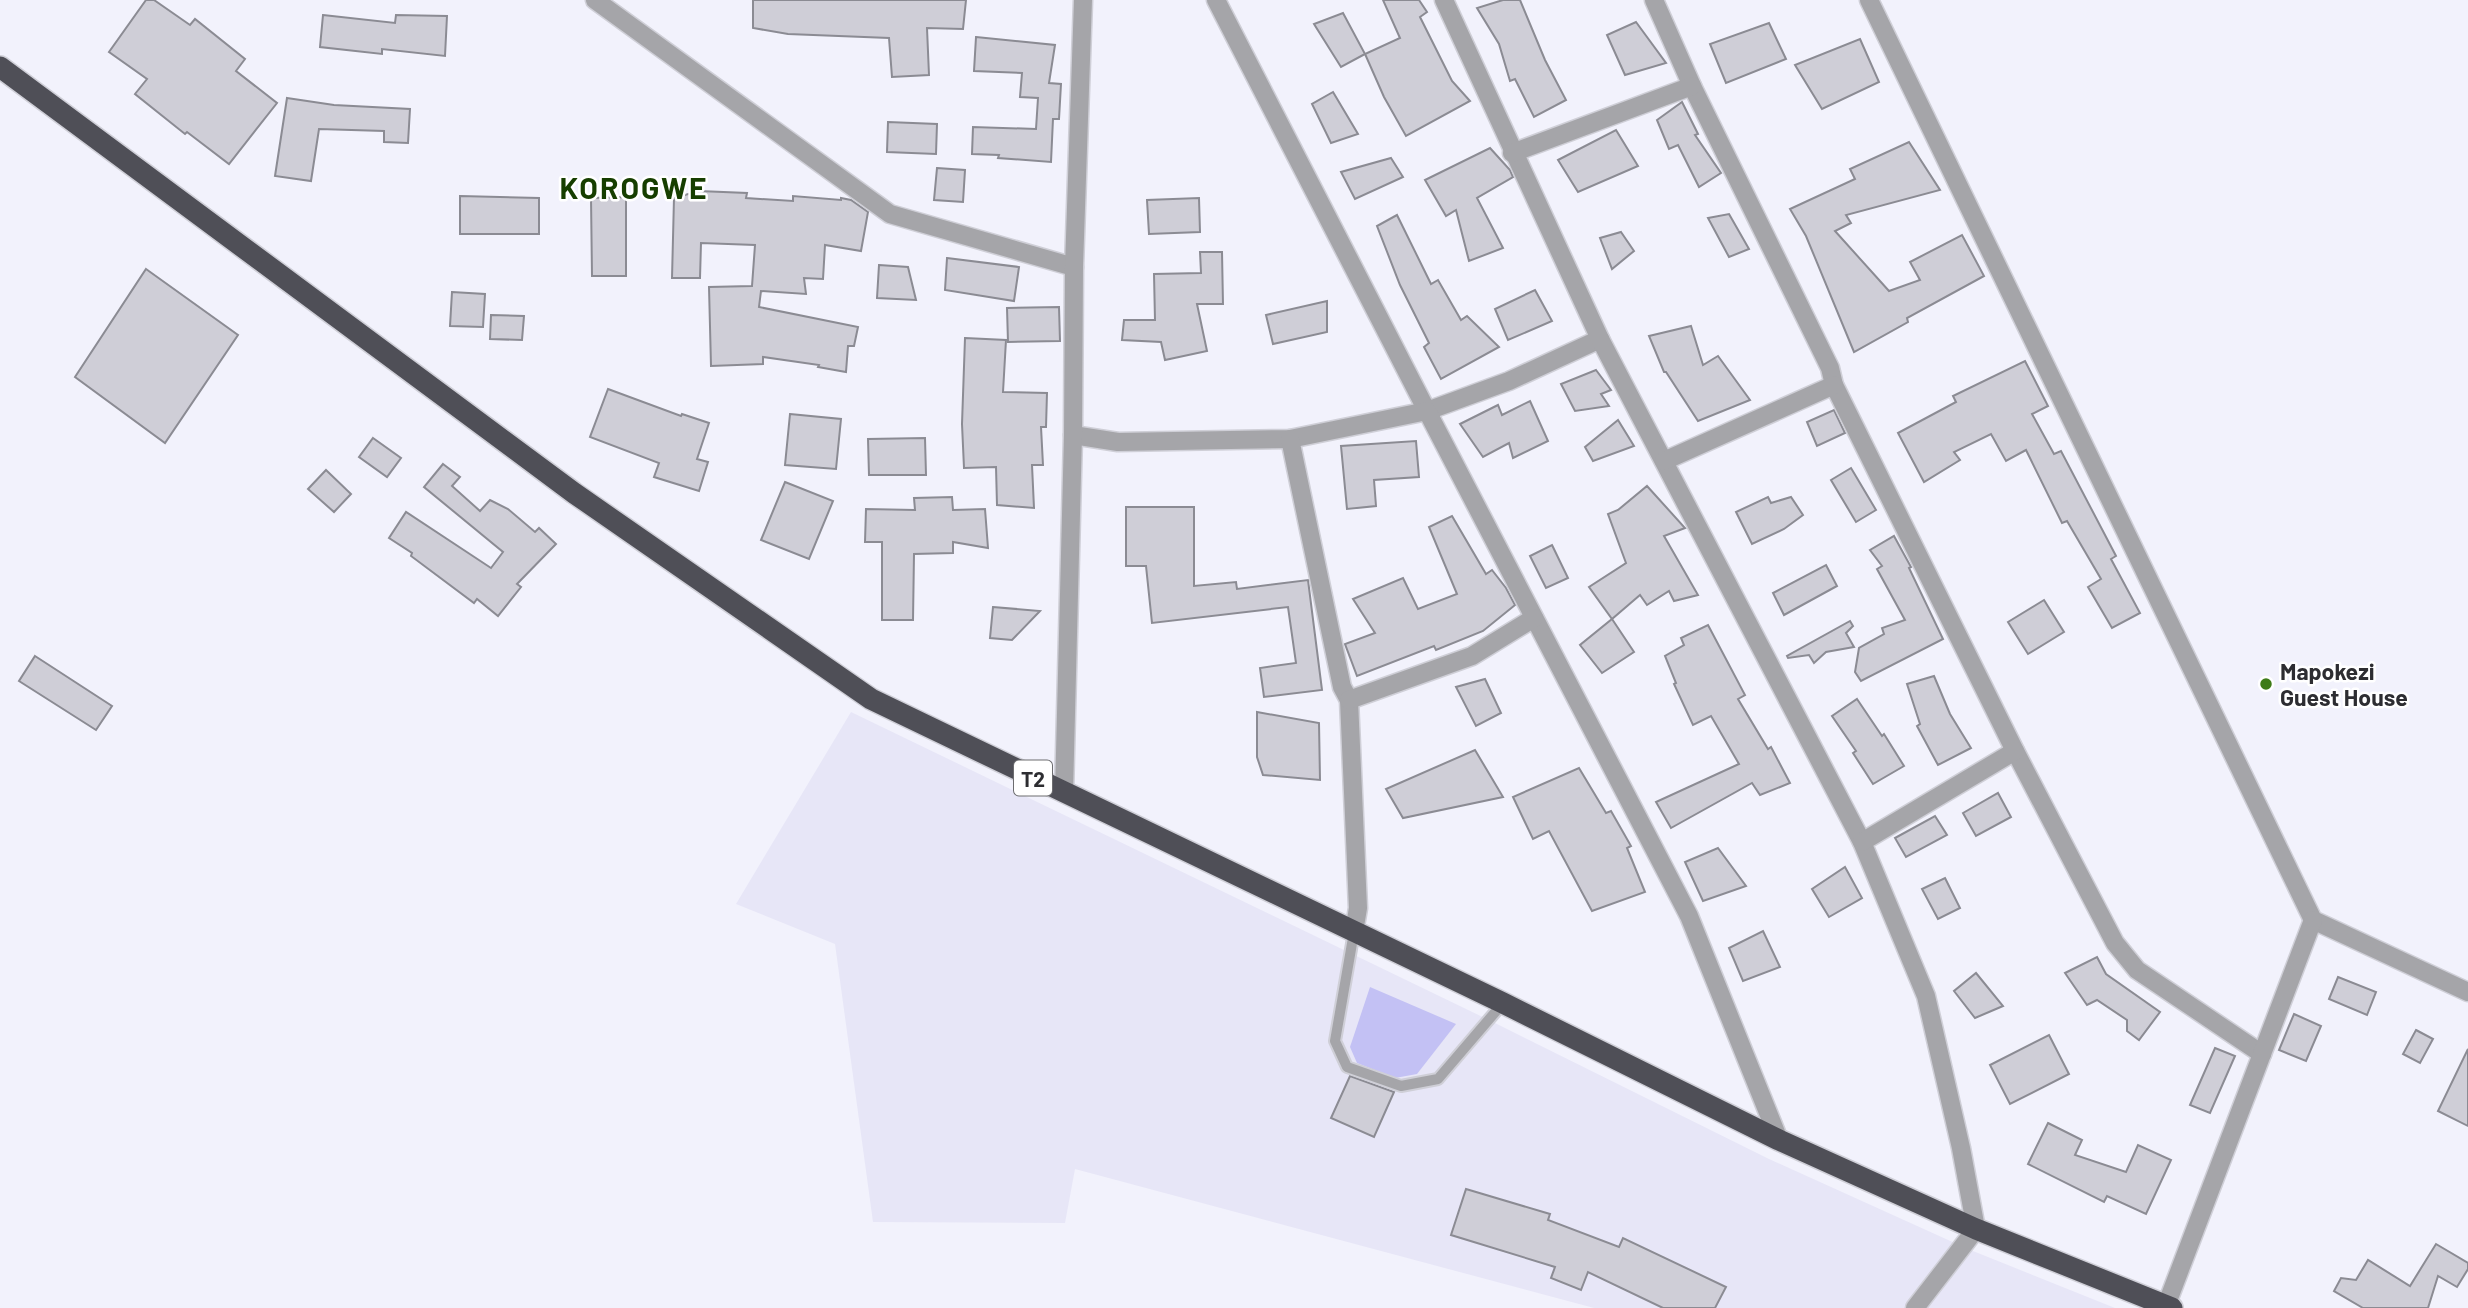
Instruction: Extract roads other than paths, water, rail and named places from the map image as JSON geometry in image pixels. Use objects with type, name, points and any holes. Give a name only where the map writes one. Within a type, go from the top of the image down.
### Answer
[{"type":"highway","name":"T2","points":[[0,67],[574,493],[871,699],[1503,1003],[1779,1140],[1976,1230],[2169,1307]]},
{"type":"street","points":[[595,0],[890,214],[1074,267]]},
{"type":"street","points":[[1064,793],[1073,435],[1074,267],[1083,0]]},
{"type":"street","points":[[1216,0],[1689,916],[1779,1140]]},
{"type":"street","points":[[1444,0],[1600,339],[1861,842],[1926,996],[1961,1148],[1976,1230],[1915,1308]]},
{"type":"street","points":[[1654,0],[1692,86],[1830,368],[1834,385],[2015,751],[2115,943],[2137,970],[2262,1054]]},
{"type":"street","points":[[1868,0],[2313,920],[2468,992]]},
{"type":"street","points":[[1513,153],[1692,86]]},
{"type":"street","points":[[1073,435],[1118,442],[1290,439],[1427,411],[1509,381],[1600,339]]},
{"type":"street","points":[[1664,461],[1834,385]]},
{"type":"street","points":[[1290,439],[1342,688],[1349,700],[1359,908],[1354,932]]},
{"type":"street","points":[[1349,700],[1472,656],[1534,618]]},
{"type":"street","points":[[1861,842],[2015,751]]},
{"type":"street","points":[[2169,1307],[2313,920]]},
{"type":"lane","points":[[1354,932],[1335,1041],[1347,1067],[1401,1086],[1437,1079],[1503,1003]]},
{"type":"place","name":"Mapokezi Guest House","points":[[2266,684]]},
{"type":"district","name":"KOROGWE","points":[[634,187]]}]
